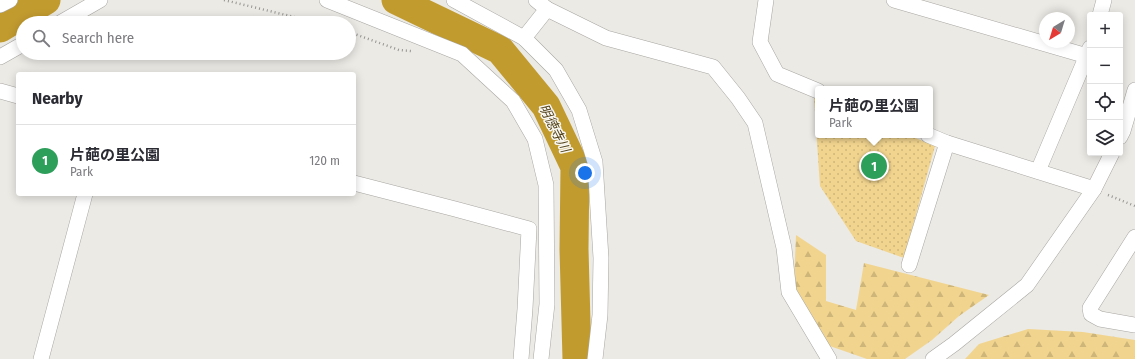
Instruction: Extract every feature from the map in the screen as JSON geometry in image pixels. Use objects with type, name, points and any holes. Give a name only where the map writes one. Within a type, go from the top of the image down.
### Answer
[{"type":"street","points":[[0,5],[10,0]]},
{"type":"street","points":[[72,16],[100,0]]},
{"type":"street","points":[[327,0],[462,54],[513,101],[535,139],[546,185],[546,304],[541,359]]},
{"type":"street","points":[[454,0],[524,38],[556,70],[579,110],[595,162],[601,258],[600,315],[595,359]]},
{"type":"street","points":[[766,0],[760,42],[777,74],[815,90]]},
{"type":"street","points":[[894,0],[1087,52]]},
{"type":"street","points":[[1101,12],[1104,0]]},
{"type":"street","points":[[524,38],[542,5],[606,38],[713,67],[755,123],[784,248],[789,292],[829,359]]},
{"type":"street","points":[[0,57],[16,48]]},
{"type":"street","points":[[1038,171],[1087,54]]},
{"type":"street","points":[[1123,131],[1135,90]]},
{"type":"street","points":[[0,91],[16,95]]},
{"type":"street","points":[[933,137],[947,143],[1094,190]]},
{"type":"street","points":[[909,265],[947,143]]},
{"type":"street","points":[[933,359],[954,344],[1027,285],[1094,190],[1111,156]]},
{"type":"street","points":[[356,183],[455,208],[528,229],[525,309],[521,359]]},
{"type":"street","points":[[41,359],[84,196]]},
{"type":"street","points":[[1135,237],[1090,308],[1091,314],[1100,319],[1135,325]]},
{"type":"path","points":[[224,0],[290,16]]},
{"type":"path","points":[[1094,190],[1135,206]]},
{"type":"green space","points":[[817,138],[915,138],[935,146],[904,258],[856,241],[820,186]]},
{"type":"green space","points":[[796,235],[826,255],[826,301],[856,310],[864,263],[989,295],[959,316],[932,340],[905,359],[867,359],[824,344],[794,285]]},
{"type":"green space","points":[[1028,329],[1083,332],[1135,340],[1135,359],[965,359],[979,344]]},
{"type":"waterway","name":"明徳寺川","points":[[20,16],[46,0]]},
{"type":"waterway","name":"明徳寺川","points":[[396,0],[500,50],[546,106],[575,167],[574,249],[577,359]]},
{"type":"waterway","name":"明徳寺川","points":[[0,28],[16,18]]},
{"type":"place","name":"片葩の里公園","points":[[874,166]]}]
